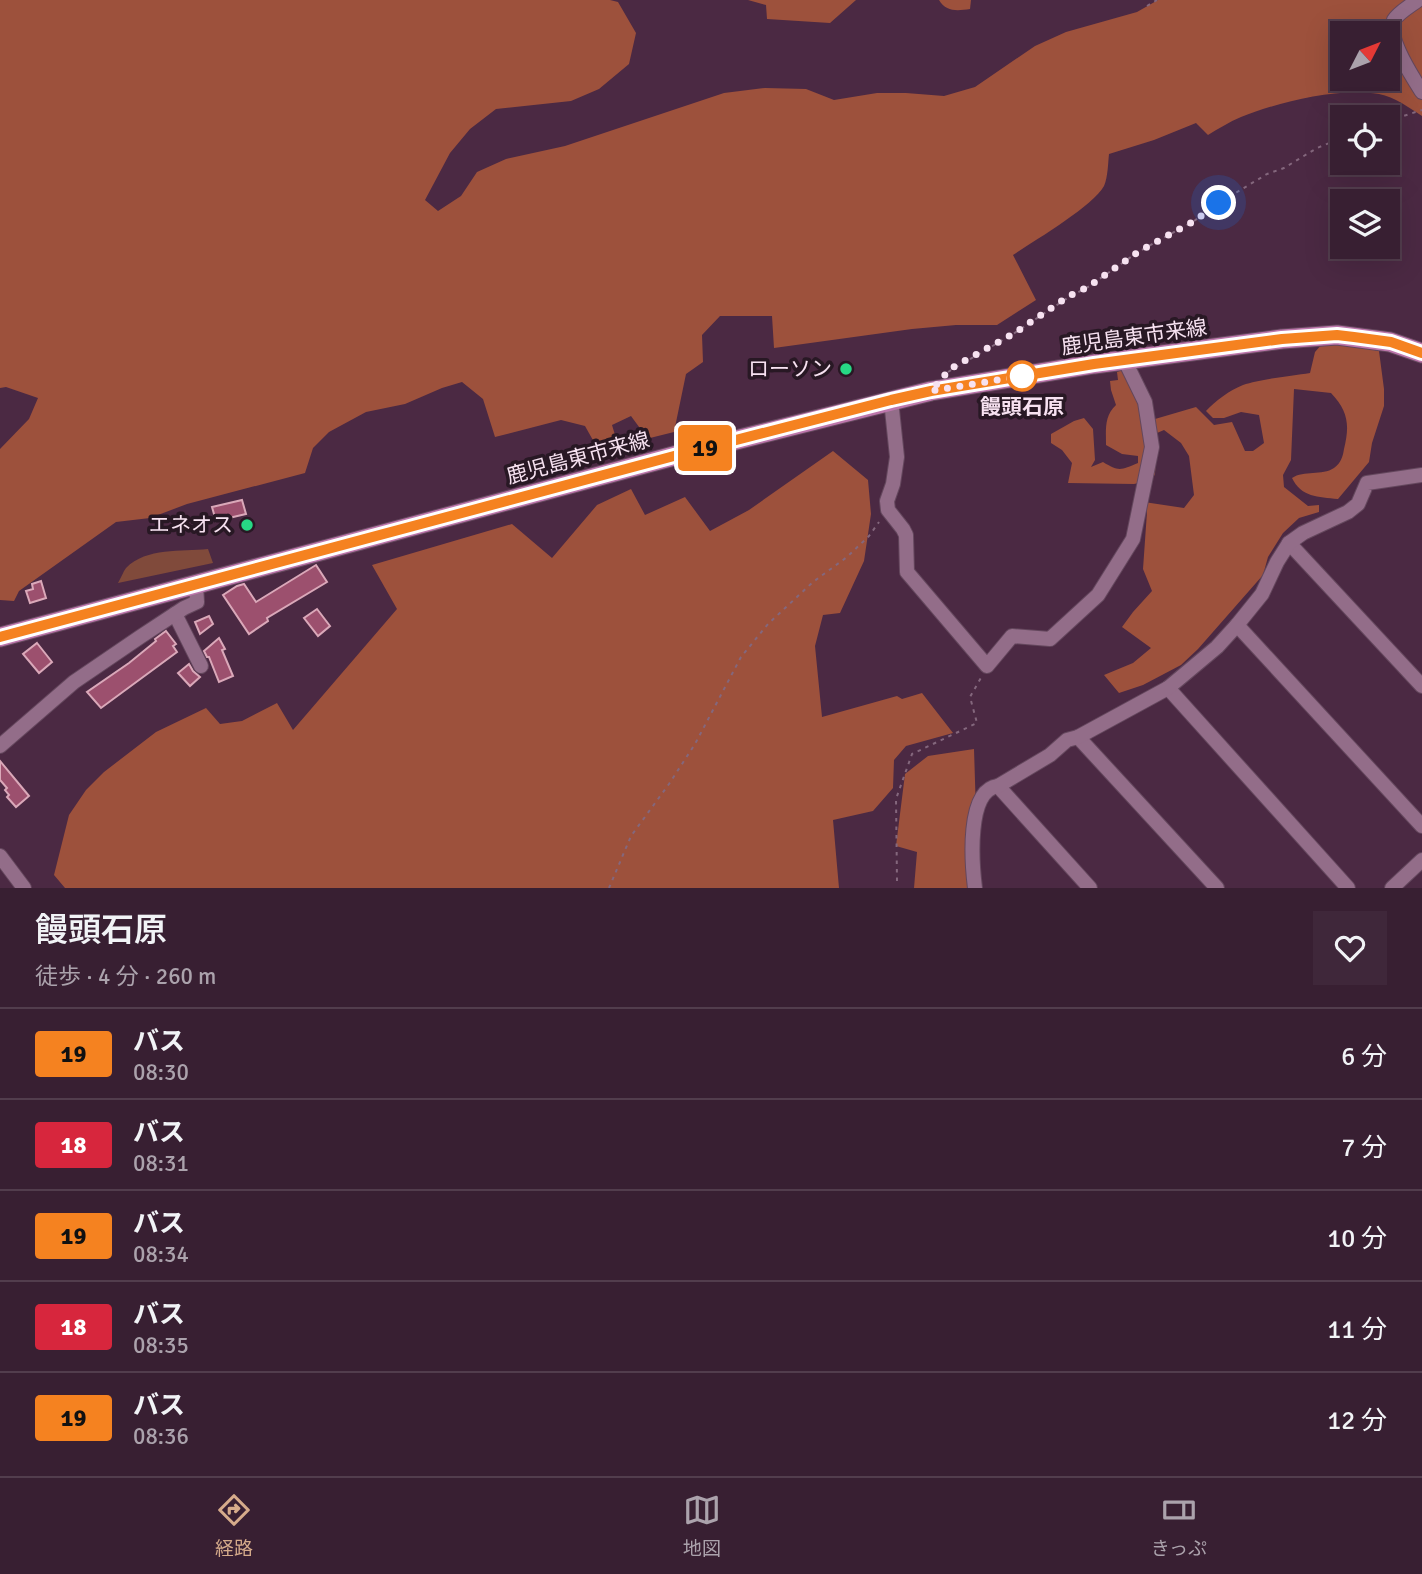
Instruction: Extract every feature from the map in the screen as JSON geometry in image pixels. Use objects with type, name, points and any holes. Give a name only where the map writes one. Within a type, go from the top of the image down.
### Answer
[{"type":"main road","name":"鹿児島東市来線","points":[[0,637],[519,497],[931,391],[1094,364],[1282,339],[1337,335],[1391,342],[1422,353]]},
{"type":"street","points":[[1419,0],[1394,20],[1393,28],[1394,40],[1422,92]]},
{"type":"street","points":[[891,400],[897,457],[887,501],[888,510],[906,535],[907,572],[988,666],[1012,636],[1050,639],[1074,618],[1098,595],[1133,539],[1152,447],[1144,402],[1125,361]]},
{"type":"street","points":[[975,888],[973,819],[982,797],[992,787],[1050,755],[1067,740],[1078,737],[1168,688],[1217,647],[1237,625],[1262,594],[1289,543],[1303,533],[1348,512],[1358,504],[1367,483],[1422,475]]},
{"type":"street","points":[[1289,543],[1422,686]]},
{"type":"street","points":[[0,746],[74,682],[197,602],[195,585]]},
{"type":"street","points":[[175,614],[201,666]]},
{"type":"street","points":[[1237,625],[1422,826]]},
{"type":"street","points":[[1168,688],[1348,888]]},
{"type":"street","points":[[1078,737],[1217,888]]},
{"type":"street","points":[[998,786],[1090,888]]},
{"type":"street","points":[[0,856],[24,888]]},
{"type":"street","points":[[1392,888],[1422,860]]},
{"type":"path","points":[[1147,6],[1157,0]]},
{"type":"path","points":[[1400,117],[1422,110]]},
{"type":"path","points":[[931,391],[950,369],[1013,334],[1138,252],[1194,221],[1267,174],[1284,168],[1330,143]]},
{"type":"path","points":[[609,888],[631,836],[670,784],[695,744],[741,657],[768,624],[813,582],[847,557],[869,536],[888,510]]},
{"type":"path","points":[[897,881],[896,799],[912,754],[977,723],[970,697],[988,666]]},
{"type":"shaded area","points":[[0,0],[618,2],[636,33],[629,64],[599,89],[571,101],[496,109],[470,129],[450,153],[425,200],[438,211],[461,196],[477,172],[506,159],[565,146],[724,93],[765,88],[806,89],[834,100],[877,93],[944,96],[975,87],[1035,46],[1066,32],[1137,12],[1158,0],[1419,0],[1422,5],[1422,116],[1385,95],[1363,92],[1327,94],[1256,111],[1208,135],[1196,123],[1109,154],[1104,186],[1098,194],[1062,223],[1013,255],[1036,300],[997,325],[912,329],[774,348],[772,316],[720,316],[702,335],[703,362],[686,374],[674,432],[646,439],[631,416],[612,425],[618,445],[599,451],[585,426],[561,420],[495,437],[483,399],[462,382],[405,404],[366,412],[329,432],[313,448],[305,473],[187,504],[150,518],[116,522],[19,591],[14,601],[0,600],[0,449],[29,419],[38,398],[6,387],[0,388]]},
{"type":"shaded area","points":[[748,0],[856,0],[830,23],[767,19],[766,5]]},
{"type":"shaded area","points":[[939,0],[971,0],[970,9],[952,10]]},
{"type":"shaded area","points":[[1322,344],[1379,351],[1384,406],[1369,462],[1338,499],[1311,495],[1300,489],[1292,478],[1324,472],[1338,464],[1343,454],[1347,425],[1341,406],[1331,393],[1294,389],[1291,460],[1283,475],[1284,487],[1308,506],[1319,505],[1319,512],[1299,518],[1283,533],[1268,557],[1263,575],[1181,665],[1143,685],[1119,693],[1104,675],[1133,663],[1151,648],[1122,627],[1152,591],[1143,569],[1147,512],[1144,502],[1184,508],[1194,495],[1189,456],[1181,443],[1164,430],[1157,433],[1155,474],[1152,480],[1134,484],[1068,483],[1072,463],[1062,450],[1051,443],[1051,434],[1084,418],[1093,429],[1095,460],[1091,467],[1103,462],[1120,469],[1138,463],[1138,456],[1122,454],[1106,445],[1108,419],[1116,405],[1110,381],[1118,380],[1117,372],[1130,367],[1142,386],[1155,419],[1196,407],[1214,425],[1232,422],[1245,451],[1253,451],[1264,443],[1259,415],[1241,412],[1224,418],[1213,418],[1206,411],[1223,396],[1243,385],[1310,373],[1315,352]]},
{"type":"shaded area","points":[[833,451],[868,480],[871,514],[864,561],[840,613],[823,615],[815,646],[822,717],[897,696],[902,699],[922,693],[953,733],[906,746],[894,760],[893,788],[873,811],[833,820],[839,888],[65,888],[54,875],[69,815],[86,790],[104,772],[156,732],[206,708],[220,724],[242,721],[277,703],[293,730],[397,609],[372,565],[512,524],[552,558],[597,505],[631,489],[645,515],[685,497],[710,531],[749,510]]},
{"type":"shaded area","points":[[208,549],[213,563],[118,583],[126,568],[144,557],[165,552]]},
{"type":"shaded area","points":[[974,749],[980,888],[914,888],[917,852],[896,846],[905,774],[928,756]]},
{"type":"building","points":[[242,500],[246,514],[216,521],[212,507]]},
{"type":"building","points":[[316,565],[327,582],[267,618],[268,621],[249,634],[223,595],[244,584],[256,602]]},
{"type":"building","points":[[41,581],[46,598],[30,603],[26,591],[33,589],[32,584]]},
{"type":"building","points":[[317,609],[330,626],[318,636],[304,618]]},
{"type":"building","points":[[209,616],[213,624],[200,634],[195,622]]},
{"type":"building","points":[[166,631],[176,644],[173,646],[177,652],[101,708],[87,692],[129,663]]},
{"type":"building","points":[[219,638],[233,676],[219,682],[204,651]]},
{"type":"building","points":[[37,643],[52,662],[39,673],[23,654]]},
{"type":"building","points":[[189,664],[200,677],[190,686],[178,673]]},
{"type":"building","points":[[0,761],[29,796],[16,807],[7,797],[7,788],[0,780]]},
{"type":"bus line","name":"19","points":[[0,637],[674,456],[931,391],[1094,364],[1282,339],[1337,335],[1391,342],[1422,353]]},
{"type":"place","name":"ローソン","points":[[846,369]]},
{"type":"place","name":"饅頭石原","points":[[1022,376]]},
{"type":"place","name":"エネオス","points":[[247,525]]},
{"type":"route","points":[[1022,376],[931,391],[950,369],[1013,334],[1138,252],[1194,221],[1219,203]]}]
